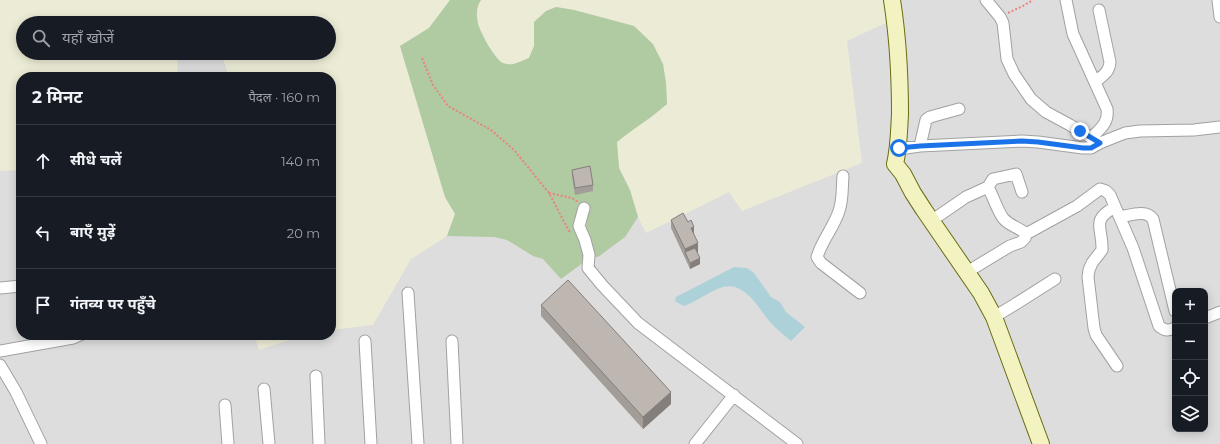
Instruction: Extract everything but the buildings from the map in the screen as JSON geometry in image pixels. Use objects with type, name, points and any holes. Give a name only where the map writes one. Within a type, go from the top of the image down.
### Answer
[{"type":"street","points":[[892,0],[900,83],[899,148],[895,164],[904,174],[912,193],[981,293],[994,317],[1041,444]]},
{"type":"street","points":[[986,0],[1003,23],[1007,59],[1014,74],[1031,99],[1046,112],[1095,141],[1125,133],[1140,131],[1194,130],[1220,127]]},
{"type":"street","points":[[899,148],[1022,141],[1091,148],[1106,122],[1108,116],[1107,109],[1073,34],[1066,0]]},
{"type":"street","points":[[1218,0],[1220,17]]},
{"type":"street","points":[[1094,82],[1110,68],[1099,10]]},
{"type":"street","points":[[920,146],[926,120],[930,117],[959,109]]},
{"type":"street","points":[[931,221],[966,197],[988,187],[993,179],[1016,174],[1022,192]]},
{"type":"street","points":[[843,176],[839,211],[817,257],[821,263],[860,293]]},
{"type":"street","points":[[988,187],[1003,218],[1012,226],[1022,230],[1026,234]]},
{"type":"street","points":[[967,272],[1010,246],[1021,242],[1025,238],[1026,234],[1077,206],[1100,189],[1106,191],[1110,195],[1134,248],[1159,326],[1163,330],[1172,329]]},
{"type":"street","points":[[584,208],[579,226],[589,255],[588,268],[602,285],[638,323],[797,444]]},
{"type":"street","points":[[1117,366],[1096,335],[1088,277],[1092,263],[1102,250],[1100,219],[1104,213],[1144,213],[1150,215],[1153,219],[1172,298]]},
{"type":"street","points":[[994,317],[1014,306],[1055,279]]},
{"type":"street","points":[[0,288],[16,286]]},
{"type":"street","points":[[408,293],[418,444]]},
{"type":"street","points":[[1208,317],[1220,312]]},
{"type":"street","points":[[0,350],[61,340]]},
{"type":"street","points":[[365,340],[371,444]]},
{"type":"street","points":[[452,341],[456,444]]},
{"type":"street","points":[[0,365],[16,392],[41,444]]},
{"type":"street","points":[[316,376],[319,444]]},
{"type":"street","points":[[264,389],[269,444]]},
{"type":"street","points":[[695,444],[734,396]]},
{"type":"street","points":[[225,405],[228,444]]},
{"type":"path","points":[[1000,17],[1033,0]]},
{"type":"path","points":[[422,58],[433,85],[448,106],[491,130],[514,150],[549,193],[571,235],[577,240],[585,240]]},
{"type":"path","points":[[549,193],[572,198],[584,208]]},
{"type":"shaded area","points":[[0,0],[1220,0],[1220,444],[0,444]]},
{"type":"green space","points":[[0,0],[450,0],[429,28],[400,46],[445,197],[455,214],[447,236],[411,259],[373,325],[336,329],[336,72],[227,72],[224,60],[336,60],[336,16],[16,16],[16,60],[178,60],[177,72],[16,72],[16,170],[0,171]]},
{"type":"green space","points":[[450,0],[481,0],[477,12],[479,28],[496,57],[506,64],[516,63],[529,58],[534,46],[534,22],[546,11],[556,7],[574,10],[634,26],[653,44],[663,64],[667,104],[617,142],[619,168],[630,190],[638,217],[625,237],[598,257],[595,257],[591,240],[586,228],[588,205],[584,203],[577,208],[577,231],[583,250],[584,262],[561,279],[543,259],[533,256],[507,240],[494,237],[447,236],[455,214],[445,197],[400,46],[429,28]]},
{"type":"green space","points":[[481,0],[887,0],[890,21],[847,41],[862,163],[742,211],[729,192],[646,233],[638,217],[630,190],[619,168],[617,142],[636,127],[651,118],[667,104],[663,64],[634,26],[574,10],[556,7],[534,22],[534,46],[529,58],[511,65],[501,63],[488,45],[478,24],[477,6]]},
{"type":"green space","points":[[256,340],[289,340],[259,350]]},
{"type":"water","points":[[734,267],[747,268],[754,273],[771,297],[780,302],[786,312],[805,327],[791,341],[772,325],[751,297],[738,288],[731,286],[723,287],[684,306],[675,301],[676,297]]},
{"type":"route","points":[[899,148],[1022,141],[1091,148],[1100,143],[1080,131]]}]
